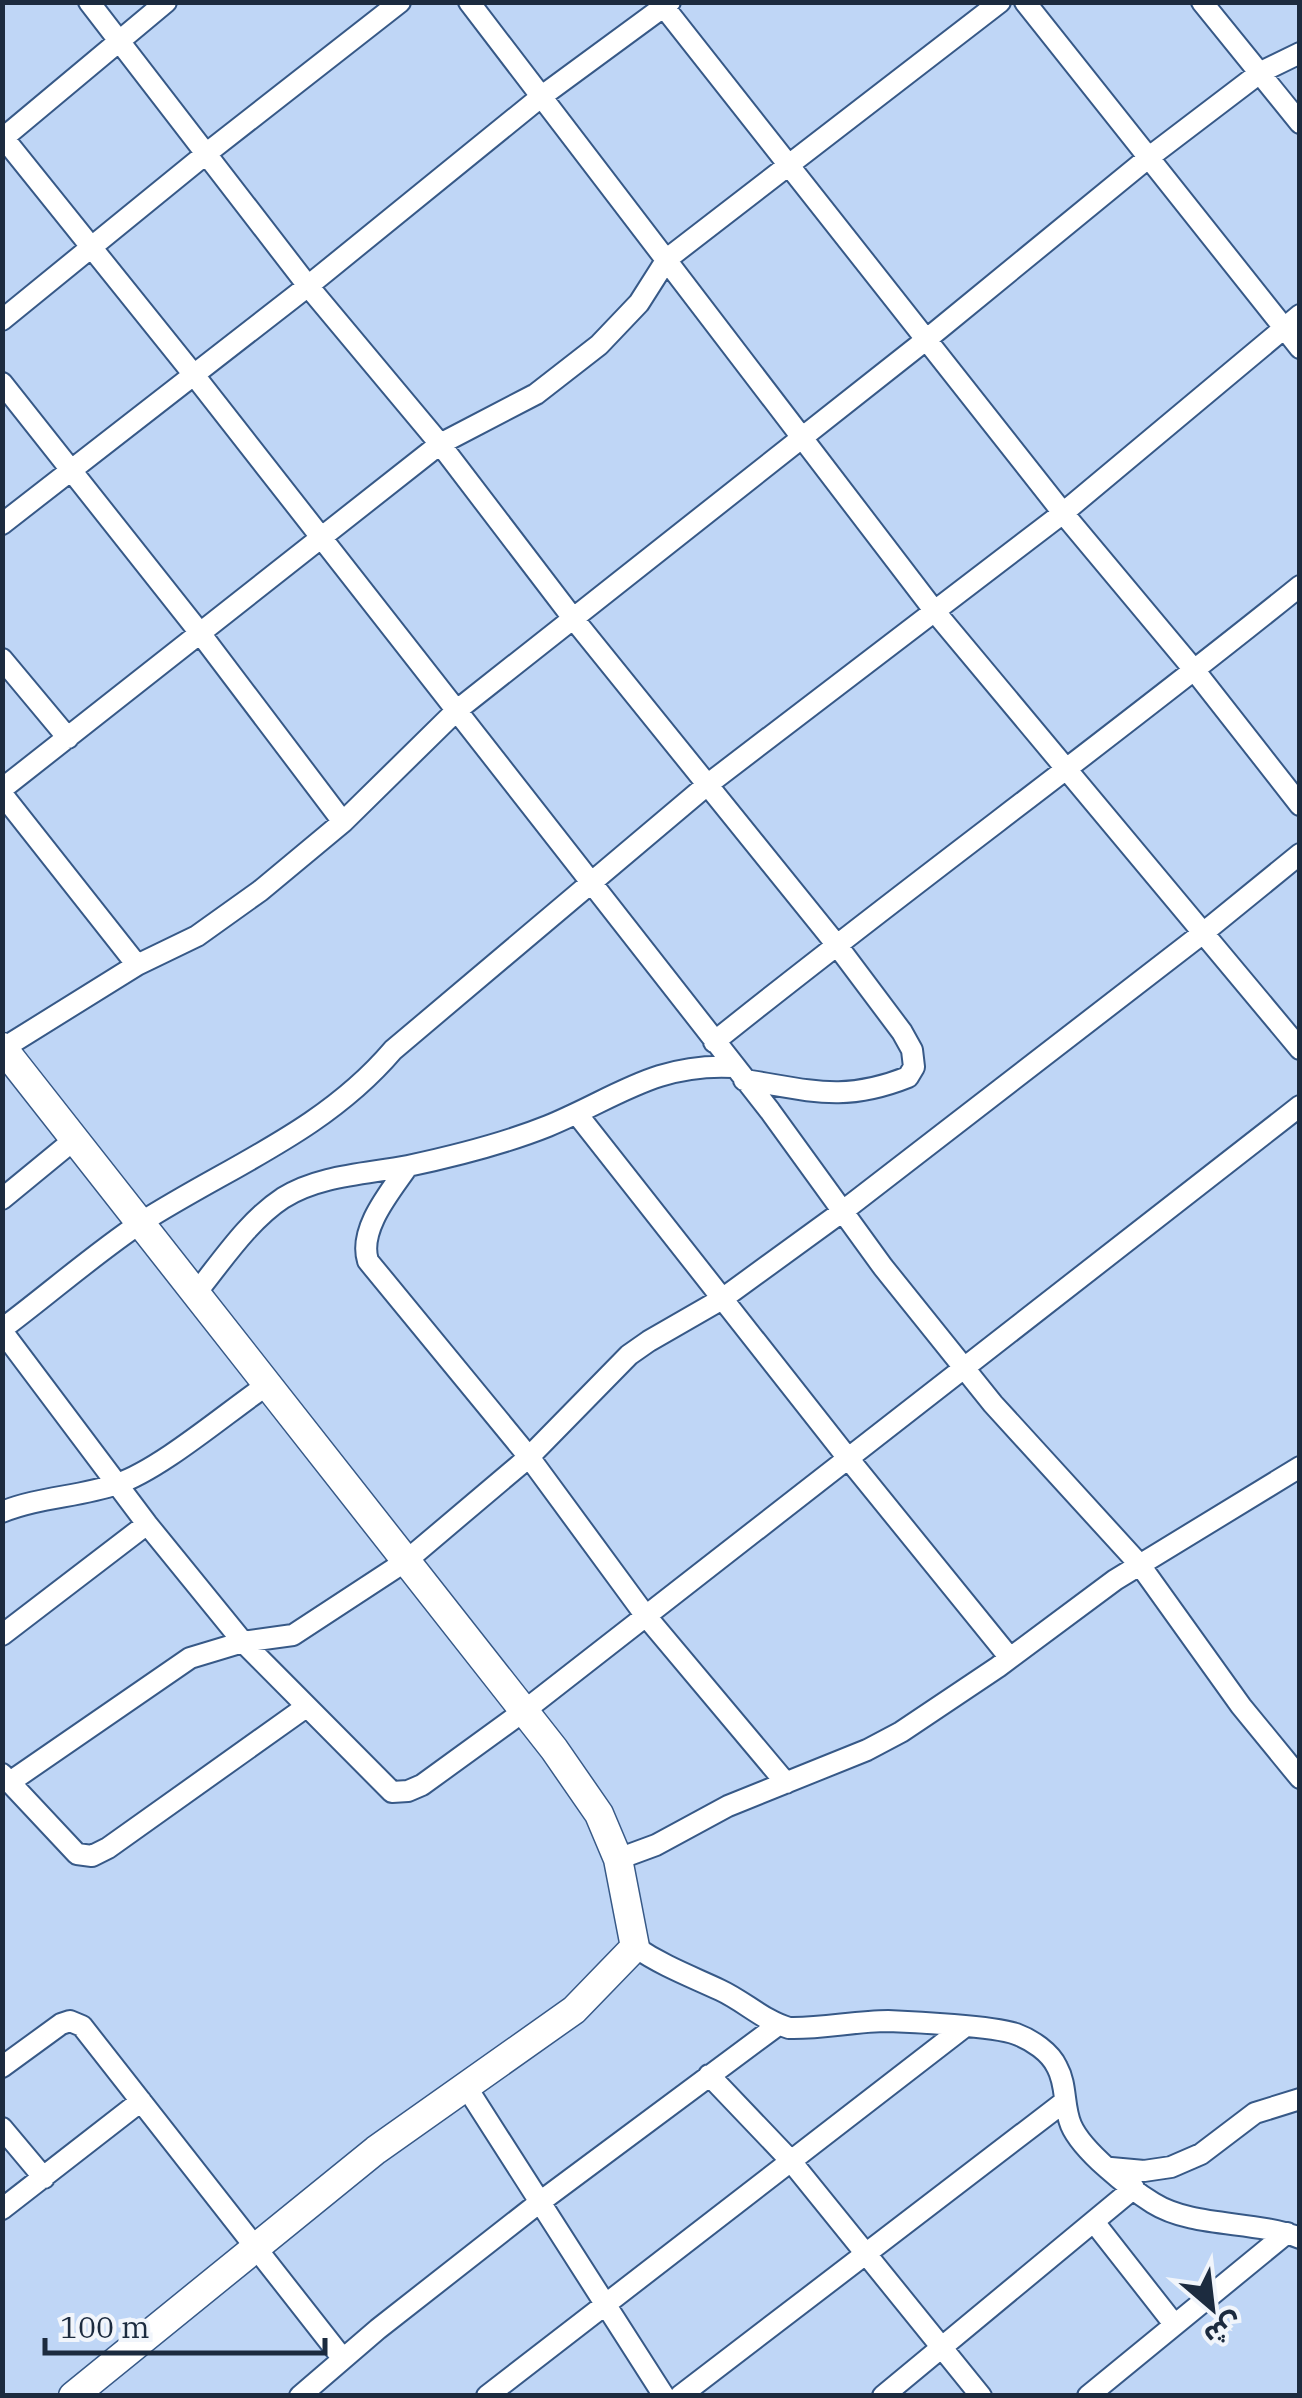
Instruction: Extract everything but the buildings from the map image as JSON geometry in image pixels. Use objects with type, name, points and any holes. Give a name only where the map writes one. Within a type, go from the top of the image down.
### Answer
[{"type":"street","points":[[89,2],[308,286],[440,444],[572,618],[836,944],[907,1042],[914,1067],[908,1076],[856,1093],[834,1094],[701,1065],[674,1070],[644,1080],[577,1114],[477,1149],[326,1180],[287,1196],[265,1212],[196,1293]]},
{"type":"street","points":[[166,2],[3,138],[194,374],[739,1073],[882,1267],[963,1366],[1140,1566],[1241,1706],[1292,1752],[1300,1778]]},
{"type":"street","points":[[2,320],[400,2]]},
{"type":"street","points":[[470,2],[800,440],[936,613],[1300,1049]]},
{"type":"street","points":[[137,965],[2,791],[440,444],[536,394],[598,345],[640,303],[667,259],[1000,2]]},
{"type":"street","points":[[1025,2],[1148,158],[1292,322],[1300,348]]},
{"type":"street","points":[[1202,2],[1300,122]]},
{"type":"street","points":[[2,524],[308,286],[542,96],[667,5],[1063,512],[1300,805]]},
{"type":"street","points":[[1293,2236],[1260,2225],[1211,2221],[1154,2204],[1087,2150],[1071,2127],[1056,2062],[1014,2033],[889,2021],[801,2028],[778,2024],[720,1990],[658,1964],[635,1948],[618,1859],[599,1814],[524,1711],[3,1048],[137,965],[197,936],[260,891],[343,822],[456,711],[800,440],[1148,158],[1261,72],[1300,52]]},
{"type":"street","points":[[1292,322],[936,613],[707,785],[393,1050],[354,1092],[300,1132],[141,1223],[5,1340],[243,1642],[392,1792],[422,1785],[524,1711],[1300,1106]]},
{"type":"street","points":[[2,384],[200,633],[343,822]]},
{"type":"street","points":[[714,1042],[1300,586]]},
{"type":"street","points":[[2,659],[68,738]]},
{"type":"street","points":[[306,1706],[92,1856],[78,1854],[6,1778],[190,1658],[243,1642],[293,1634],[406,1561],[529,1457],[629,1356],[648,1341],[722,1300],[843,1211],[1300,854]]},
{"type":"street","points":[[577,1114],[1010,1658]]},
{"type":"street","points":[[2,1199],[75,1139]]},
{"type":"street","points":[[408,1166],[379,1210],[367,1238],[364,1250],[368,1261],[529,1457],[645,1615],[786,1782]]},
{"type":"street","points":[[2,1512],[22,1504],[117,1484],[145,1471],[266,1385]]},
{"type":"street","points":[[618,1859],[728,1806],[867,1750],[901,1732],[1140,1566],[1300,1467]]},
{"type":"street","points":[[2,1635],[148,1524]]},
{"type":"street","points":[[74,2396],[376,2150],[574,2010],[635,1948]]},
{"type":"street","points":[[2,2066],[61,2024],[82,2026],[343,2359]]},
{"type":"street","points":[[309,2392],[343,2359],[540,2202],[778,2024]]},
{"type":"street","points":[[487,2396],[963,2028]]},
{"type":"street","points":[[709,2075],[790,2160],[981,2396]]},
{"type":"street","points":[[467,2088],[664,2396]]},
{"type":"street","points":[[1109,2167],[1144,2172],[1172,2167],[1201,2154],[1255,2113],[1300,2099]]},
{"type":"street","points":[[2,2209],[140,2101]]},
{"type":"street","points":[[680,2396],[1064,2102]]},
{"type":"street","points":[[2,2128],[44,2178]]},
{"type":"street","points":[[883,2396],[1134,2188]]},
{"type":"street","points":[[1094,2222],[1174,2324]]},
{"type":"street","points":[[1088,2396],[1174,2324],[1293,2236]]}]
